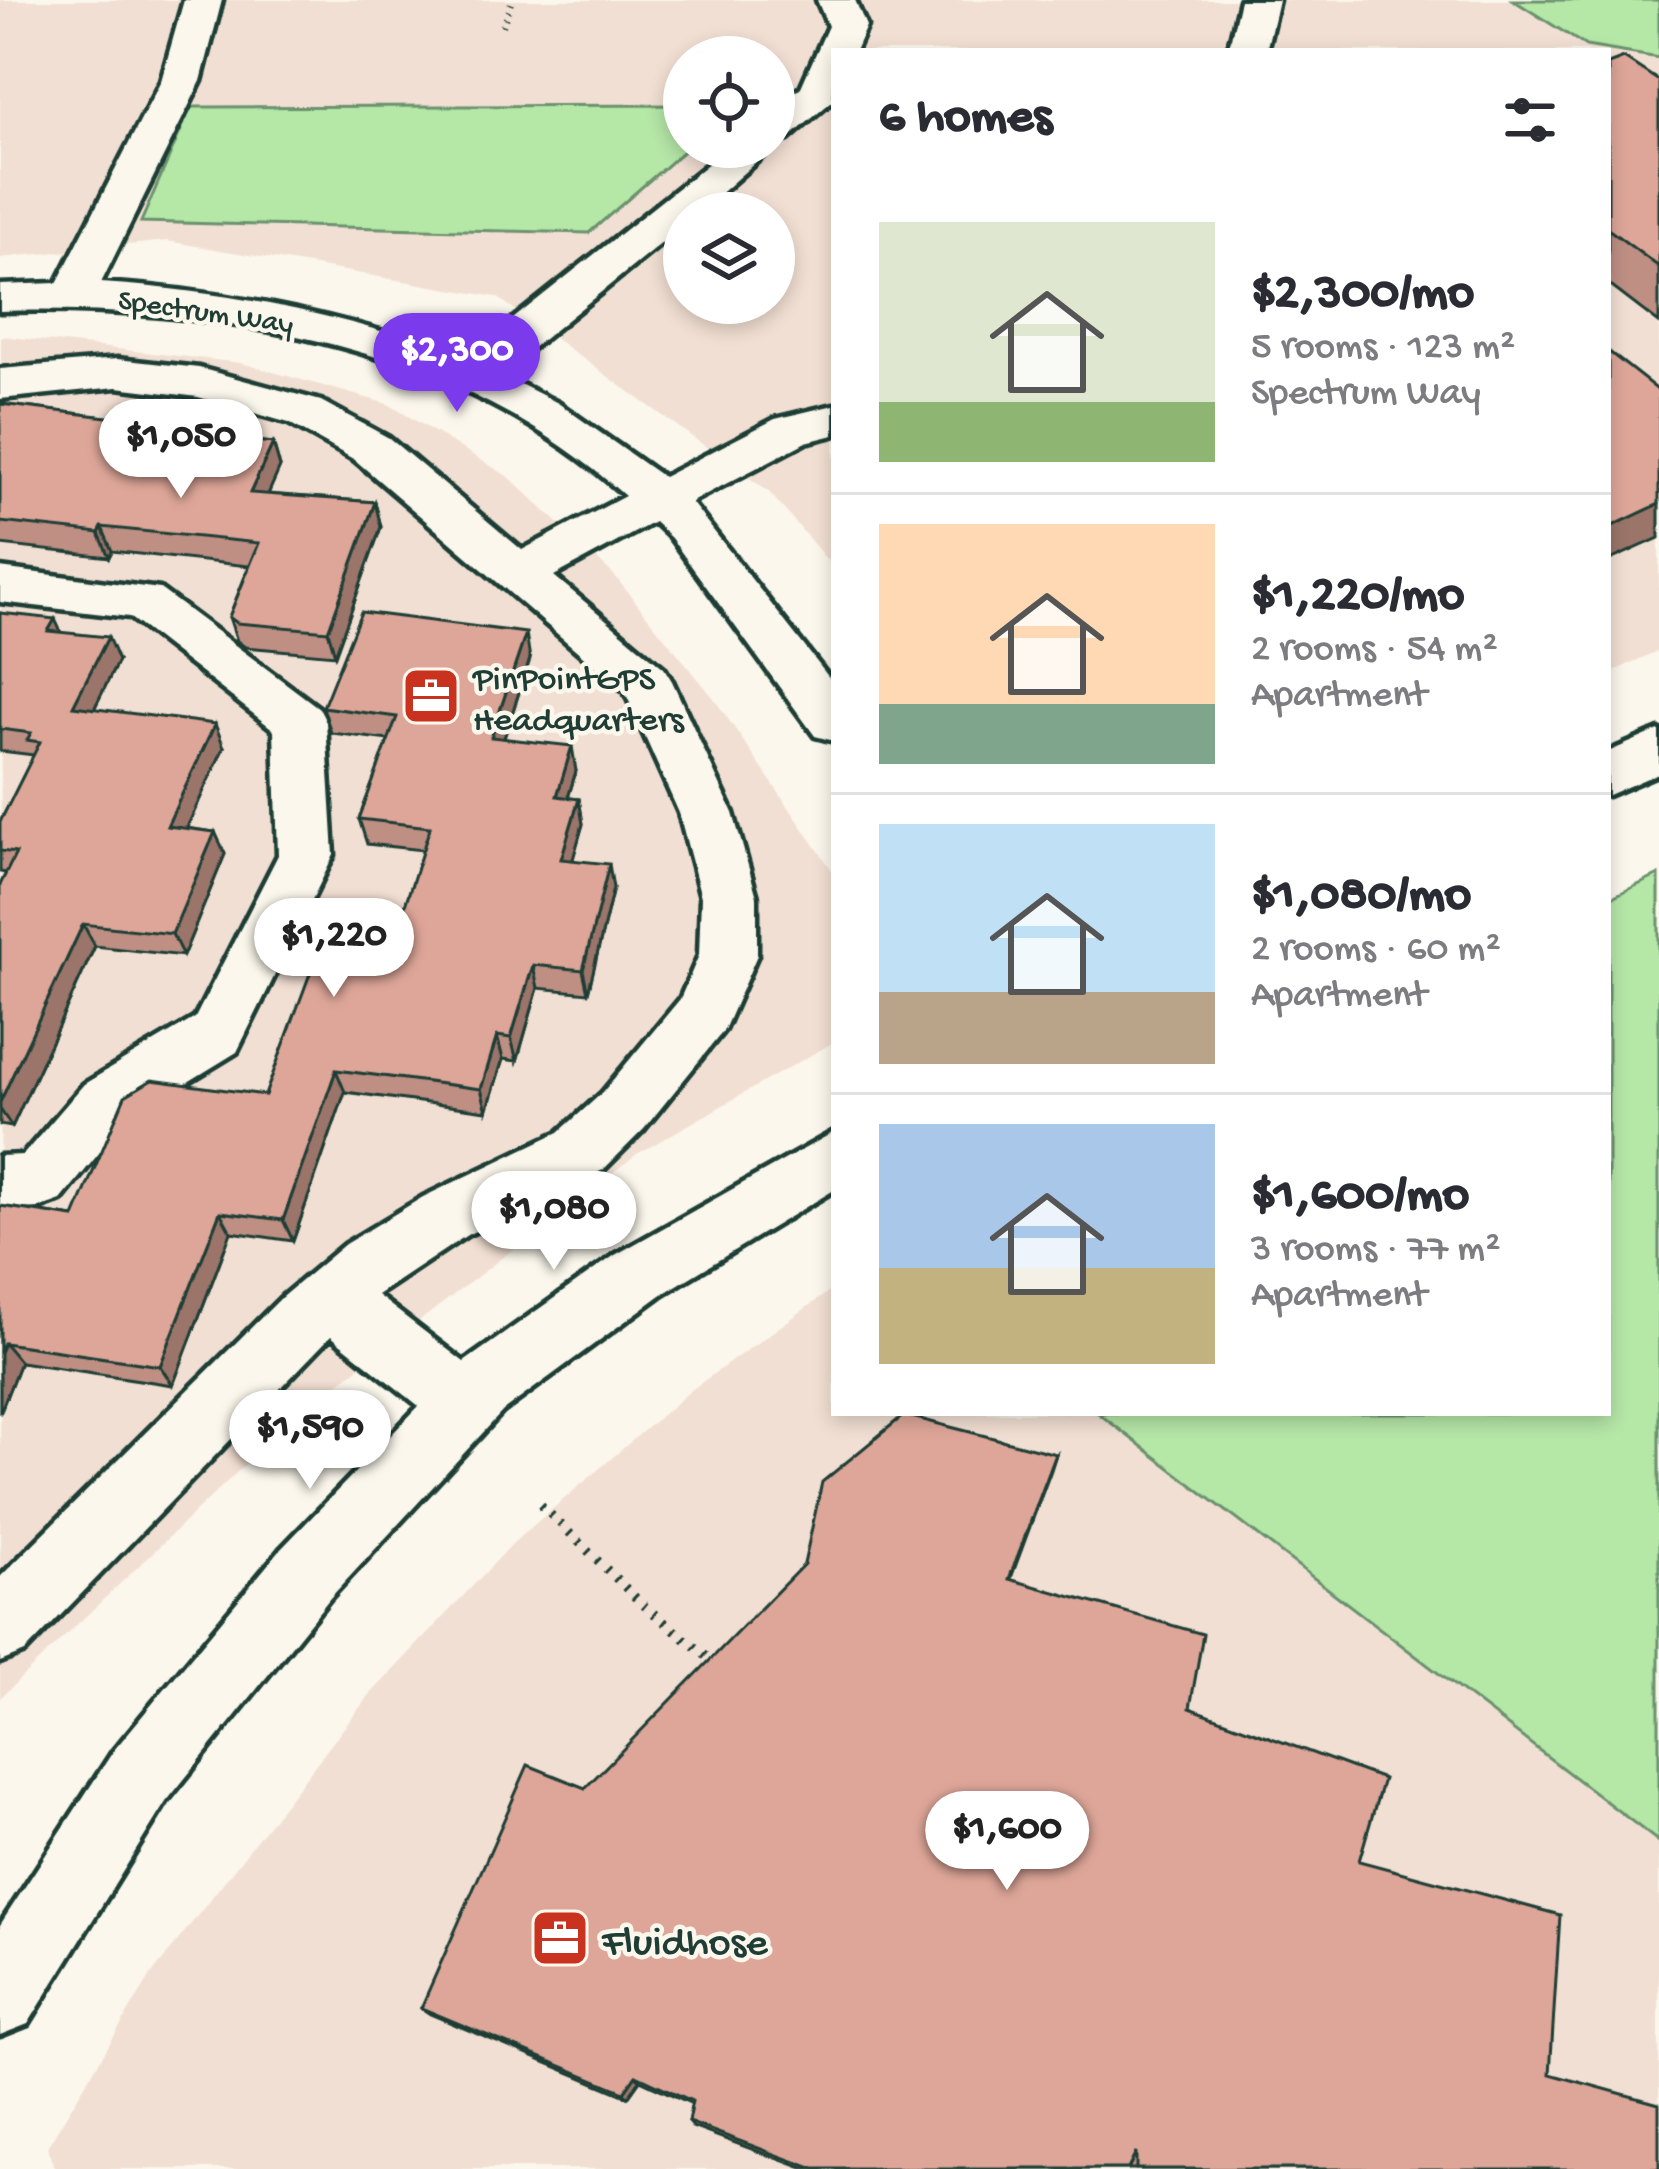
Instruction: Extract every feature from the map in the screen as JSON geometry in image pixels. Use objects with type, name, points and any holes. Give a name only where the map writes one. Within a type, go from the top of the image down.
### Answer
[{"type":"street","points":[[74,293],[181,81],[203,0]]},
{"type":"street","points":[[836,0],[847,26],[838,48]]},
{"type":"street","points":[[1248,48],[1259,0]]},
{"type":"street","points":[[795,112],[818,93],[831,63]]},
{"type":"street","points":[[471,375],[728,168]]},
{"type":"street","name":"Spectrum Way","points":[[0,298],[74,293],[217,307],[335,330],[471,375],[592,447],[662,498],[831,718]]},
{"type":"street","points":[[0,384],[117,373],[200,383],[305,412],[372,448],[646,681],[706,813],[729,897],[728,956],[703,1013],[623,1111],[581,1151],[445,1216],[368,1264],[0,1627]]},
{"type":"street","points":[[518,573],[791,430],[831,421]]},
{"type":"street","points":[[0,585],[142,602],[300,722],[306,855],[216,1035],[105,1102],[39,1181],[0,1184]]},
{"type":"street","points":[[1611,774],[1659,750]]},
{"type":"street","points":[[0,1996],[140,1776],[304,1574],[466,1403],[638,1275],[831,1160]]},
{"type":"street","points":[[330,1297],[466,1403]]},
{"type":"path","points":[[503,26],[512,0]]},
{"type":"path","points":[[541,1505],[641,1603],[706,1657]]},
{"type":"shaded area","points":[[0,0],[1513,0],[1586,46],[1598,48],[831,48],[831,564],[769,492],[497,297],[167,241],[0,258]]},
{"type":"shaded area","points":[[1611,50],[1659,58],[1659,650],[1611,673]]},
{"type":"shaded area","points":[[1,336],[241,363],[388,404],[509,477],[613,574],[713,697],[831,869],[831,1044],[637,1154],[297,1415],[0,1698]]},
{"type":"shaded area","points":[[831,1290],[831,1416],[1102,1416],[1659,1842],[1659,2169],[56,2169],[47,2147],[152,1974],[368,1697],[514,1542],[691,1390]]},
{"type":"green space","points":[[1513,0],[1659,0],[1659,58],[1586,46]]},
{"type":"green space","points":[[663,105],[664,168],[589,233],[141,222],[191,107]]},
{"type":"green space","points":[[1659,875],[1659,1842],[1102,1416],[1611,1416],[1611,898]]},
{"type":"building","points":[[1624,58],[1659,81],[1659,267],[1611,231],[1611,63]]},
{"type":"building","points":[[1611,353],[1659,391],[1659,504],[1611,527]]},
{"type":"building","points":[[0,404],[114,418],[122,405],[171,411],[166,421],[223,426],[218,437],[273,443],[250,493],[375,502],[328,631],[237,623],[229,617],[259,543],[0,522]]},
{"type":"building","points":[[361,612],[526,633],[491,737],[572,746],[557,796],[579,799],[561,859],[609,864],[583,970],[533,965],[511,1038],[497,1036],[481,1089],[336,1070],[283,1220],[220,1212],[160,1366],[4,1343],[0,1352],[0,1206],[74,1217],[125,1096],[152,1080],[265,1095],[315,960],[385,968],[430,827],[359,819],[397,717],[323,707]]},
{"type":"building","points":[[0,613],[55,619],[48,631],[108,637],[73,706],[215,724],[167,826],[215,832],[172,934],[83,924],[0,1102],[0,885],[16,853],[0,851],[0,822],[40,742],[27,740],[31,733],[0,729]]},
{"type":"building","points":[[903,1416],[1056,1454],[1009,1579],[1203,1634],[1190,1708],[1383,1779],[1359,1861],[1560,1915],[1550,2074],[1659,2104],[1659,2169],[1136,2169],[1136,2153],[1128,2169],[815,2169],[688,2122],[692,2101],[636,2075],[624,2092],[421,2008],[528,1765],[585,1788],[804,1564],[822,1482]]},
{"type":"place","name":"PinPointGPS Headquarters","points":[[431,696]]},
{"type":"place","name":"Fluidhose","points":[[560,1938]]}]
